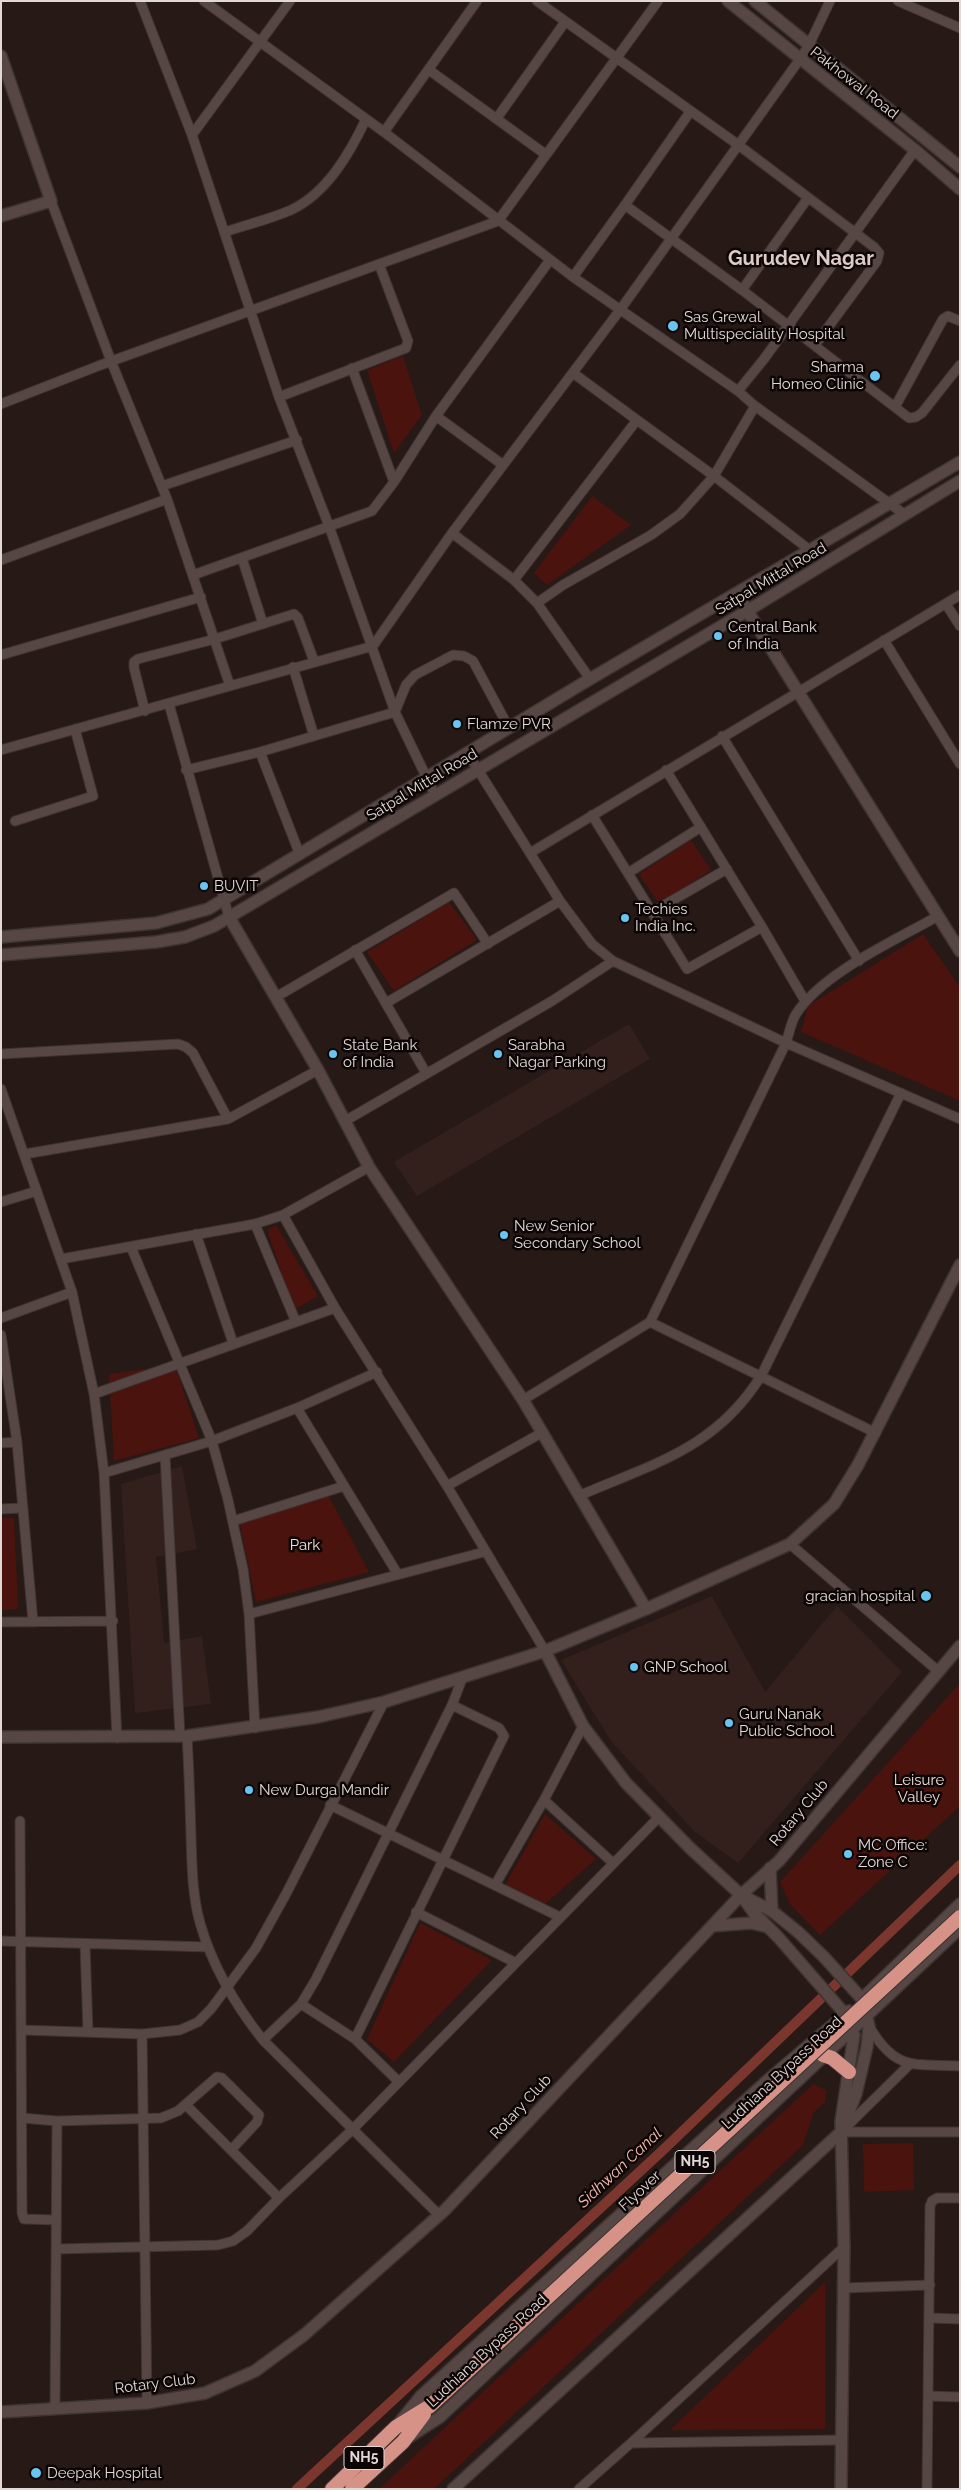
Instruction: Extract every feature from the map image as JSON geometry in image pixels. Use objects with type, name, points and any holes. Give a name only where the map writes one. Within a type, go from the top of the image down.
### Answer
[{"type":"highway","name":"Flyover","points":[[403,2442],[430,2406],[960,1917]]},
{"type":"highway","points":[[823,2055],[832,2058],[849,2072]]},
{"type":"highway","name":"Flyover","points":[[396,2427],[430,2406]]},
{"type":"highway","name":"NH5","points":[[332,2489],[396,2427]]},
{"type":"highway","name":"NH5","points":[[352,2489],[403,2442]]},
{"type":"street","points":[[140,1],[192,135],[278,396],[329,526],[395,712],[435,795]]},
{"type":"street","points":[[204,1],[384,132],[573,277],[738,391],[755,406],[904,514]]},
{"type":"street","points":[[192,135],[262,42],[290,1]]},
{"type":"street","points":[[384,132],[477,1]]},
{"type":"street","points":[[537,1],[737,144],[874,247],[879,257],[815,345]]},
{"type":"street","points":[[1,404],[498,221],[658,1]]},
{"type":"street","name":"Pakhowal Road","points":[[728,1],[915,150],[960,189]]},
{"type":"street","name":"Pakhowal Road","points":[[755,1],[960,167]]},
{"type":"street","points":[[1,750],[373,646],[452,533],[620,310],[737,144],[800,60],[810,45],[830,1]]},
{"type":"street","points":[[898,1],[960,28]]},
{"type":"street","points":[[497,118],[565,22]]},
{"type":"street","points":[[1,56],[51,201],[111,362],[167,499],[230,686]]},
{"type":"street","points":[[429,70],[545,154]]},
{"type":"street","points":[[573,277],[690,112]]},
{"type":"street","points":[[225,232],[291,210],[306,201],[332,175],[357,138],[366,119]]},
{"type":"street","points":[[738,391],[915,150]]},
{"type":"street","points":[[742,290],[808,198]]},
{"type":"street","points":[[1,216],[51,201]]},
{"type":"street","points":[[625,205],[742,290],[909,418],[920,415],[960,365]]},
{"type":"street","points":[[194,575],[372,511],[394,482],[436,416],[550,260]]},
{"type":"street","points":[[278,396],[404,349],[408,344],[378,264]]},
{"type":"street","points":[[895,407],[943,320],[950,316],[960,320]]},
{"type":"street","points":[[352,368],[394,482]]},
{"type":"street","points":[[573,373],[714,476],[811,551]]},
{"type":"street","points":[[538,603],[563,585],[666,526],[697,498],[714,476],[755,406]]},
{"type":"street","points":[[436,416],[503,465]]},
{"type":"street","points":[[514,580],[637,420]]},
{"type":"street","points":[[162,486],[296,440]]},
{"type":"street","name":"Satpal Mittal Road","points":[[1,937],[156,923],[192,914],[224,900],[590,679],[960,462]]},
{"type":"street","name":"Satpal Mittal Road","points":[[1,955],[156,942],[200,932],[230,917],[747,612],[960,481]]},
{"type":"street","points":[[1,560],[167,499]]},
{"type":"street","points":[[452,533],[514,580],[538,603],[590,679]]},
{"type":"street","points":[[242,558],[263,624]]},
{"type":"street","points":[[737,594],[960,951]]},
{"type":"street","points":[[530,853],[722,736],[798,693],[960,595]]},
{"type":"street","points":[[1,654],[201,597]]},
{"type":"street","points":[[946,604],[960,626]]},
{"type":"street","points":[[145,710],[134,668],[134,662],[138,659],[297,615],[314,661]]},
{"type":"street","points":[[884,640],[960,764]]},
{"type":"street","points":[[395,712],[406,685],[415,675],[453,656],[464,656],[473,661],[509,728]]},
{"type":"street","points":[[293,668],[314,736]]},
{"type":"street","points":[[169,704],[186,770],[230,917],[318,1070],[369,1167],[523,1400],[581,1495],[646,1609]]},
{"type":"street","points":[[186,770],[260,752],[395,712]]},
{"type":"street","points":[[15,821],[93,796],[75,729]]},
{"type":"street","points":[[722,736],[859,961]]},
{"type":"street","points":[[260,752],[300,854]]},
{"type":"street","points":[[468,754],[560,901],[592,944],[612,961],[786,1043],[960,1119]]},
{"type":"street","points":[[666,770],[762,927],[804,1002]]},
{"type":"street","points":[[592,815],[687,969],[762,927]]},
{"type":"street","points":[[628,873],[701,827]]},
{"type":"street","points":[[652,912],[727,869]]},
{"type":"street","points":[[276,997],[454,893],[488,944]]},
{"type":"street","points":[[386,1003],[560,901]]},
{"type":"street","points":[[523,1400],[650,1322],[786,1043],[794,1016],[804,1002],[815,991],[859,961],[938,916]]},
{"type":"street","points":[[355,950],[426,1072]]},
{"type":"street","points":[[345,1121],[426,1072],[552,1001],[612,961]]},
{"type":"street","points":[[1,1054],[178,1044],[193,1053],[228,1119]]},
{"type":"street","points":[[25,1154],[228,1119],[318,1070]]},
{"type":"street","points":[[1,1089],[72,1292],[94,1394],[104,1473],[113,1621],[117,1738]]},
{"type":"street","points":[[581,1495],[691,1446],[730,1417],[748,1397],[761,1376],[901,1093]]},
{"type":"street","points":[[61,1259],[255,1224],[283,1215],[369,1167]]},
{"type":"street","points":[[1,1202],[37,1191]]},
{"type":"street","points":[[283,1215],[335,1308],[447,1486],[484,1552],[545,1652],[583,1726],[626,1783],[691,1849],[741,1894],[772,1911],[824,1957],[860,1996],[868,2014],[869,2026],[856,2094],[841,2132]]},
{"type":"street","points":[[255,1224],[296,1322]]},
{"type":"street","points":[[196,1234],[233,1343]]},
{"type":"street","points":[[131,1247],[212,1441],[233,1521],[243,1568],[249,1614],[255,1728]]},
{"type":"street","points":[[1,1737],[117,1738],[184,1736],[255,1728],[318,1717],[384,1702],[545,1652],[790,1544],[834,1504],[876,1433],[960,1265]]},
{"type":"street","points":[[1,1318],[72,1292]]},
{"type":"street","points":[[94,1394],[335,1308]]},
{"type":"street","points":[[650,1322],[876,1433]]},
{"type":"street","points":[[1,1335],[17,1442],[32,1622]]},
{"type":"street","points":[[104,1473],[212,1441],[297,1408],[377,1372]]},
{"type":"street","points":[[297,1408],[397,1573]]},
{"type":"street","points":[[447,1486],[543,1432]]},
{"type":"street","points":[[1,1444],[17,1442]]},
{"type":"street","points":[[165,1455],[193,1883],[200,1922],[208,1947],[243,2015],[263,2040],[439,2215]]},
{"type":"street","points":[[233,1521],[344,1486]]},
{"type":"street","points":[[1,1509],[23,1508]]},
{"type":"street","points":[[790,1544],[938,1671]]},
{"type":"street","points":[[249,1614],[397,1573],[484,1552]]},
{"type":"street","points":[[1,1622],[113,1621]]},
{"type":"street","name":"Rotary Club","points":[[1,2412],[147,2403],[205,2393],[255,2371],[304,2335],[439,2215],[741,1894],[770,1868],[960,1646]]},
{"type":"street","points":[[263,2040],[301,2004],[316,1980],[452,1705],[462,1679]]},
{"type":"street","points":[[22,2030],[142,2034],[180,2030],[198,2022],[256,1948],[286,1894],[330,1804],[384,1702]]},
{"type":"street","points":[[355,2039],[504,1736],[499,1728],[452,1705]]},
{"type":"street","points":[[495,1885],[544,1800],[583,1726]]},
{"type":"street","points":[[544,1800],[613,1863]]},
{"type":"street","points":[[330,1804],[560,1917]]},
{"type":"street","points":[[56,2249],[145,2249],[218,2245],[233,2241],[247,2231],[278,2198],[352,2130],[514,1962],[660,1816]]},
{"type":"street","points":[[20,1821],[22,2213],[24,2218],[30,2220],[56,2220]]},
{"type":"street","points":[[770,1868],[772,1911]]},
{"type":"street","points":[[741,1894],[748,1907],[808,1972],[843,2012],[853,2027],[854,2043],[841,2110],[844,2247],[841,2489]]},
{"type":"street","points":[[396,2427],[421,2396],[960,1904]]},
{"type":"street","points":[[416,1912],[514,1962]]},
{"type":"street","points":[[712,1926],[745,1923],[768,1927]]},
{"type":"street","name":"Ludhiana Bypass Road","points":[[403,2442],[440,2417],[960,1928]]},
{"type":"street","points":[[1,1941],[208,1947]]},
{"type":"street","points":[[85,1944],[88,2032]]},
{"type":"street","points":[[301,2004],[355,2039],[398,2081]]},
{"type":"street","points":[[869,2026],[889,2053],[909,2065],[960,2066]]},
{"type":"street","points":[[142,2034],[147,2403]]},
{"type":"street","points":[[453,2489],[841,2132],[909,2065]]},
{"type":"street","points":[[22,2118],[57,2120],[161,2118],[178,2111],[186,2105],[213,2078],[222,2078],[259,2115],[258,2122],[232,2149]]},
{"type":"street","points":[[186,2105],[232,2149],[278,2198]]},
{"type":"street","points":[[55,2408],[57,2120]]},
{"type":"street","points":[[841,2132],[960,2132]]},
{"type":"street","points":[[927,2489],[932,2201],[937,2198],[960,2198]]},
{"type":"street","points":[[579,2489],[844,2247]]},
{"type":"street","points":[[843,2288],[930,2285]]},
{"type":"street","points":[[930,2318],[960,2319]]},
{"type":"street","points":[[928,2396],[960,2397]]},
{"type":"street","points":[[631,2443],[842,2440]]},
{"type":"street","points":[[588,2481],[594,2489]]},
{"type":"shaded area","points":[[629,1024],[650,1059],[417,1196],[394,1162]]},
{"type":"shaded area","points":[[182,1466],[197,1549],[156,1557],[164,1643],[202,1636],[211,1704],[135,1713],[121,1484]]},
{"type":"shaded area","name":"Guru Nanak Public School","points":[[712,1596],[765,1692],[837,1606],[902,1672],[738,1863],[695,1832],[611,1741],[561,1660]]},
{"type":"green space","points":[[403,356],[422,415],[394,453],[367,370]]},
{"type":"green space","points":[[592,496],[631,525],[547,585],[534,573]]},
{"type":"green space","points":[[691,840],[711,870],[659,904],[639,874]]},
{"type":"green space","points":[[449,902],[477,940],[394,991],[367,952]]},
{"type":"green space","points":[[923,934],[960,987],[960,1101],[801,1032],[808,1006]]},
{"type":"green space","points":[[276,1225],[318,1296],[294,1310],[267,1230]]},
{"type":"green space","points":[[175,1365],[199,1438],[114,1461],[109,1374]]},
{"type":"green space","name":"Park","points":[[327,1493],[369,1572],[256,1602],[239,1520]]},
{"type":"green space","points":[[1,1518],[14,1518],[18,1609],[1,1610]]},
{"type":"green space","name":"Leisure Valley","points":[[960,1683],[960,1806],[820,1935],[790,1904],[780,1882]]},
{"type":"green space","points":[[545,1814],[596,1859],[544,1905],[505,1885]]},
{"type":"green space","points":[[420,1923],[492,1960],[394,2062],[367,2039]]},
{"type":"green space","points":[[813,2084],[826,2090],[825,2102],[814,2112],[803,2145],[434,2489],[379,2489]]},
{"type":"green space","points":[[913,2143],[914,2190],[864,2192],[863,2144]]},
{"type":"green space","points":[[825,2282],[825,2429],[670,2430]]},
{"type":"waterway","name":"Sidhwan Canal","points":[[297,2489],[662,2151],[960,1865]]},
{"type":"place","name":"Sas Grewal Multispeciality Hospital","points":[[673,326]]},
{"type":"place","name":"Sharma Homeo Clinic","points":[[875,376]]},
{"type":"place","name":"Central Bank of India","points":[[718,636]]},
{"type":"place","name":"Flamze PVR","points":[[457,724]]},
{"type":"place","name":"BUVIT","points":[[204,886]]},
{"type":"place","name":"Techies India Inc.","points":[[625,918]]},
{"type":"place","name":"State Bank of India","points":[[333,1054]]},
{"type":"place","name":"Sarabha Nagar Parking","points":[[498,1054]]},
{"type":"place","name":"New Senior Secondary School","points":[[504,1235]]},
{"type":"place","name":"gracian hospital","points":[[926,1596]]},
{"type":"place","name":"GNP School","points":[[634,1667]]},
{"type":"place","name":"Guru Nanak Public School","points":[[729,1723]]},
{"type":"place","name":"New Durga Mandir","points":[[249,1790]]},
{"type":"place","name":"MC Office: Zone C","points":[[848,1854]]},
{"type":"place","name":"Deepak Hospital","points":[[36,2473]]},
{"type":"district","name":"Gurudev Nagar","points":[[801,259]]}]
